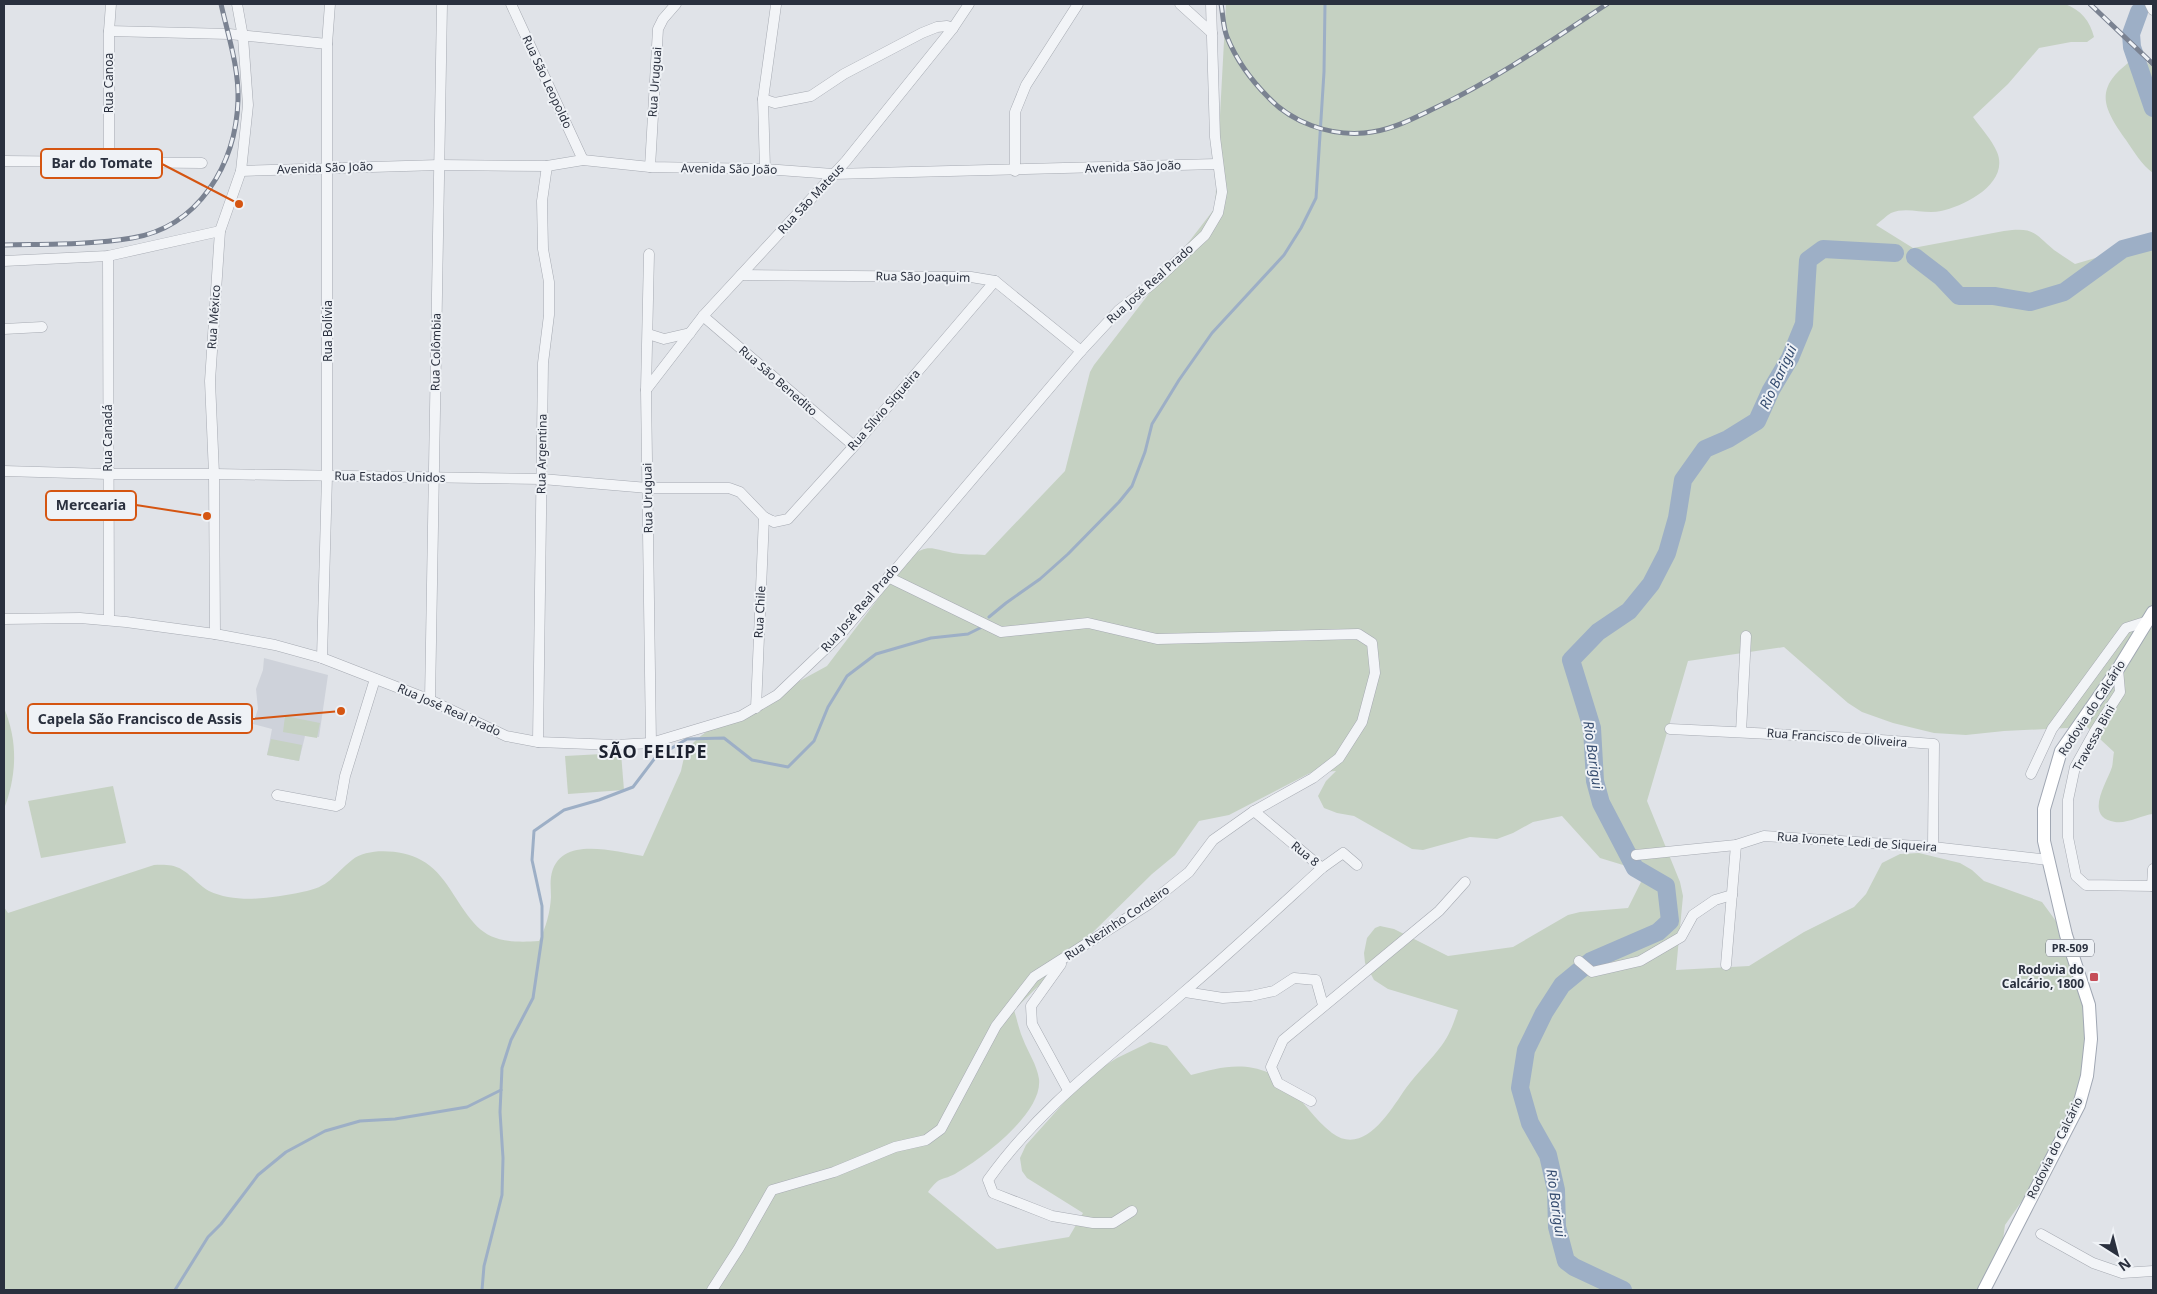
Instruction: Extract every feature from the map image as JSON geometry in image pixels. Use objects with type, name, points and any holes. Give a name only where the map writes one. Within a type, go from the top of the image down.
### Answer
[{"type":"main road","name":"Rodovia do Calcário","points":[[1984,1290],[2079,1105],[2087,1076],[2091,1040],[2089,1005],[2066,935],[2044,840],[2044,809],[2061,751],[2118,670],[2150,616]]},
{"type":"street","name":"Rua Canoa","points":[[109,162],[109,31],[111,4]]},
{"type":"street","name":"Rua México","points":[[215,634],[214,474],[210,381],[220,231],[241,170],[248,105],[243,37],[237,4]]},
{"type":"street","name":"Rua Bolívia","points":[[322,658],[328,476],[327,44],[330,4]]},
{"type":"street","name":"Rua Colômbia","points":[[430,700],[442,4]]},
{"type":"street","name":"Rua São Leopoldo","points":[[511,4],[583,160]]},
{"type":"street","name":"Rua Uruguai","points":[[650,167],[658,30],[663,19],[676,4]]},
{"type":"street","name":"Rua São Mateus","points":[[646,390],[703,316],[846,161],[953,28],[969,4]]},
{"type":"street","points":[[1015,171],[1015,112],[1026,85],[1078,4]]},
{"type":"street","points":[[1180,4],[1212,33]]},
{"type":"street","name":"Rua José Real Prado","points":[[4,620],[80,618],[109,620],[215,634],[275,645],[322,658],[430,700],[506,736],[538,742],[616,745],[651,743],[741,716],[777,695],[840,635],[1080,351],[1119,310],[1151,284],[1205,234],[1218,213],[1222,192],[1217,164],[1211,4]]},
{"type":"street","points":[[2150,4],[2153,10]]},
{"type":"street","points":[[765,169],[763,99],[776,5]]},
{"type":"street","points":[[763,99],[775,103],[810,96],[844,74],[922,33],[937,27],[947,26],[953,28]]},
{"type":"street","points":[[109,31],[229,34],[243,37],[327,44]]},
{"type":"street","name":"Avenida São João","points":[[241,170],[328,167],[547,166],[583,160],[650,167],[765,169],[833,174],[1015,171],[1217,164]]},
{"type":"street","points":[[4,161],[202,163]]},
{"type":"street","name":"Rua Argentina","points":[[538,742],[544,363],[549,315],[549,282],[543,249],[542,211],[547,166]]},
{"type":"street","points":[[4,261],[108,256],[220,231]]},
{"type":"street","name":"Rua Uruguai","points":[[649,254],[646,390],[651,743]]},
{"type":"street","name":"Rua Canadá","points":[[108,256],[109,620]]},
{"type":"street","name":"Rua São Joaquim","points":[[741,275],[971,277],[995,282],[1080,351]]},
{"type":"street","name":"Rua Sílvio Siqueira","points":[[764,517],[774,522],[788,519],[854,446],[995,282]]},
{"type":"street","name":"Rua São Benedito","points":[[703,316],[854,446]]},
{"type":"street","points":[[4,330],[42,327]]},
{"type":"street","points":[[648,334],[664,340],[690,332]]},
{"type":"street","name":"Rua Estados Unidos","points":[[4,471],[542,479],[648,488],[729,488],[740,492],[764,517]]},
{"type":"street","name":"Rua Chile","points":[[756,708],[764,517]]},
{"type":"street","name":"Rua Nezinho Cordeiro","points":[[712,1290],[739,1248],[772,1190],[834,1172],[895,1147],[926,1140],[941,1129],[996,1026],[1034,977],[1149,904],[1189,872],[1213,840],[1254,810],[1313,778],[1340,758],[1362,722],[1375,673],[1372,643],[1358,634],[1157,640],[1088,623],[1001,632],[888,577]]},
{"type":"street","points":[[2031,774],[2052,729],[2126,628],[2150,616]]},
{"type":"street","points":[[1741,732],[1746,636]]},
{"type":"street","name":"Travessa Bini","points":[[2118,670],[2120,692],[2075,767],[2068,800],[2068,837],[2076,876],[2086,885],[2152,886]]},
{"type":"street","points":[[277,796],[336,806],[340,804],[345,776],[375,679]]},
{"type":"street","name":"Rua Francisco de Oliveira","points":[[1670,729],[1934,744],[1933,847]]},
{"type":"street","name":"Rua 8","points":[[1254,810],[1322,868],[1343,852],[1357,865]]},
{"type":"street","name":"Rua Ivonete Ledi de Siqueira","points":[[1636,855],[1736,845],[1764,836],[1933,847],[2049,860]]},
{"type":"street","points":[[1726,965],[1736,845]]},
{"type":"street","points":[[1132,1211],[1113,1223],[1093,1223],[1052,1216],[993,1193],[988,1180],[1009,1150],[1068,1090],[1185,992],[1322,868]]},
{"type":"street","points":[[2152,886],[2153,869]]},
{"type":"street","points":[[1311,1101],[1278,1083],[1272,1067],[1283,1040],[1439,911],[1465,882]]},
{"type":"street","points":[[1579,961],[1592,972],[1640,961],[1682,937],[1693,915],[1715,900],[1732,895]]},
{"type":"street","points":[[1066,957],[1031,1006],[1032,1024],[1068,1090]]},
{"type":"street","points":[[1185,992],[1223,998],[1251,996],[1274,991],[1294,978],[1308,979],[1316,980],[1323,1005]]},
{"type":"street","points":[[2041,1234],[2093,1263],[2122,1273],[2153,1271]]},
{"type":"shaded area","points":[[264,658],[328,675],[319,737],[305,736],[299,761],[267,755],[272,729],[253,724],[258,709],[256,689],[263,670]]},
{"type":"green space","points":[[1226,4],[2065,4],[2076,9],[2087,21],[2094,37],[2087,42],[2071,42],[2039,48],[2008,84],[1973,117],[1995,148],[1999,163],[1997,174],[1983,191],[1962,204],[1941,211],[1897,211],[1889,214],[1876,225],[1913,248],[2004,231],[2028,231],[2037,235],[2054,250],[2075,264],[2153,241],[2153,814],[2129,821],[2115,822],[2105,819],[2100,814],[2099,807],[2102,790],[2112,767],[2114,752],[2087,727],[1966,735],[1934,733],[1893,723],[1862,712],[1848,703],[1784,647],[1688,661],[1647,801],[1680,882],[1683,896],[1676,970],[1749,966],[1804,932],[1854,907],[1866,894],[1882,863],[1900,854],[1919,853],[1960,863],[1972,870],[1984,881],[2042,902],[2061,928],[2084,986],[2086,1052],[2079,1089],[2041,1168],[2022,1201],[2005,1225],[2002,1247],[1987,1290],[4,1290],[4,907],[8,913],[154,865],[168,865],[178,868],[208,890],[220,895],[243,899],[279,896],[319,887],[359,856],[386,851],[405,854],[429,865],[444,880],[468,915],[484,932],[506,940],[521,942],[539,941],[550,909],[551,877],[556,864],[564,855],[576,850],[589,849],[643,856],[681,771],[686,753],[696,740],[706,732],[827,666],[909,558],[921,550],[930,548],[957,554],[985,555],[1065,471],[1090,372],[1215,208]],"holes":[[[1336,771],[1326,781],[1318,796],[1324,808],[1354,816],[1412,849],[1423,850],[1470,837],[1497,839],[1533,822],[1562,816],[1600,858],[1646,872],[1628,908],[1580,912],[1568,915],[1513,947],[1448,956],[1394,929],[1380,926],[1375,928],[1367,938],[1364,953],[1365,963],[1374,980],[1388,989],[1458,1010],[1450,1032],[1442,1045],[1410,1082],[1384,1119],[1365,1135],[1355,1139],[1344,1139],[1332,1133],[1293,1092],[1269,1073],[1249,1067],[1230,1067],[1191,1075],[1167,1046],[1150,1042],[1117,1058],[1093,1073],[1026,1145],[1020,1158],[1022,1171],[1027,1178],[1083,1213],[1069,1237],[997,1249],[928,1192],[938,1181],[967,1167],[1009,1134],[1031,1106],[1038,1092],[1038,1074],[1022,1036],[1014,1010],[1152,874],[1175,855],[1199,821],[1229,815],[1310,773]]]},
{"type":"green space","points":[[2132,60],[2146,62],[2153,67],[2153,173],[2135,154],[2111,117],[2107,107],[2107,89],[2120,70]]},
{"type":"green space","points":[[4,708],[12,733],[14,758],[11,784],[4,809]]},
{"type":"green space","points":[[285,716],[320,723],[317,738],[283,732]]},
{"type":"green space","points":[[271,739],[302,745],[299,761],[267,755]]},
{"type":"green space","points":[[621,753],[624,790],[568,794],[565,756]]},
{"type":"green space","points":[[113,786],[126,843],[41,858],[28,801]]},
{"type":"waterway","points":[[989,617],[1040,579],[1068,554],[1132,486],[1145,452],[1152,424],[1179,380],[1212,333],[1284,255],[1301,228],[1316,198],[1324,72],[1325,4]]},
{"type":"waterway","name":"Rio Barigui","points":[[2139,12],[2131,34],[2132,47],[2153,108]]},
{"type":"waterway","name":"Rio Barigui","points":[[1915,257],[1941,277],[1959,296],[1994,296],[2030,302],[2064,292],[2123,249],[2153,241]]},
{"type":"waterway","name":"Rio Barigui","points":[[1623,1290],[1574,1267],[1566,1261],[1557,1227],[1556,1190],[1548,1155],[1530,1123],[1520,1088],[1526,1050],[1544,1013],[1562,985],[1591,961],[1658,932],[1670,921],[1666,886],[1635,868],[1601,803],[1595,781],[1592,728],[1571,660],[1598,632],[1629,611],[1651,584],[1667,553],[1677,518],[1683,480],[1705,449],[1728,439],[1757,421],[1771,390],[1790,358],[1804,324],[1808,260],[1823,249],[1895,253]]},
{"type":"waterway","points":[[482,1290],[484,1266],[502,1195],[503,1158],[500,1112],[502,1068],[511,1040],[533,998],[542,937],[542,906],[532,860],[534,831],[564,810],[599,800],[633,787],[655,758],[687,739],[724,738],[752,760],[788,767],[814,741],[828,707],[847,676],[876,654],[931,638],[968,634],[982,627]]},
{"type":"waterway","points":[[175,1290],[208,1237],[221,1224],[258,1175],[286,1152],[325,1131],[360,1121],[395,1119],[467,1107],[501,1090]]},
{"type":"waterway","name":"Rio Barigui","points":[[1610,1285],[1611,1290]]},
{"type":"railway","points":[[4,245],[84,243],[132,238],[156,232],[177,221],[194,206],[209,189],[221,169],[230,147],[236,124],[237,76],[221,4]]},
{"type":"railway","points":[[1221,4],[1227,37],[1235,53],[1244,69],[1277,106],[1299,120],[1324,130],[1351,133],[1374,132],[1401,124],[1458,97],[1523,59],[1607,4]]},
{"type":"railway","points":[[2090,4],[2153,64]]},
{"type":"place","name":"Bar do Tomate","points":[[239,204]]},
{"type":"place","name":"Mercearia","points":[[207,516]]},
{"type":"place","name":"Capela São Francisco de Assis","points":[[341,711]]},
{"type":"place","name":"Rodovia do Calcário, 1800","points":[[2094,977]]},
{"type":"district","name":"SÃO FELIPE","points":[[653,752]]}]
